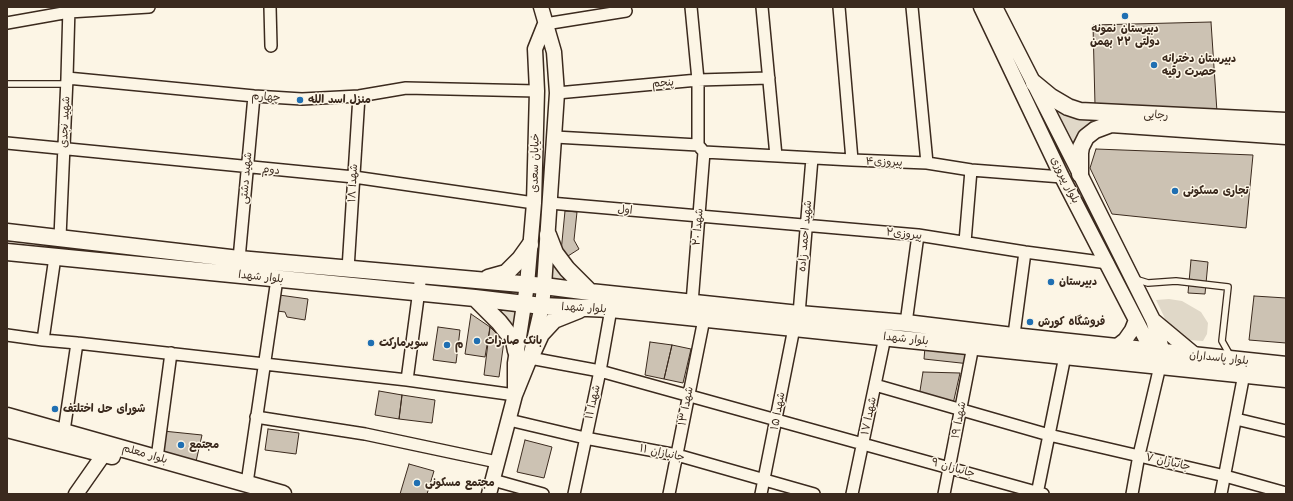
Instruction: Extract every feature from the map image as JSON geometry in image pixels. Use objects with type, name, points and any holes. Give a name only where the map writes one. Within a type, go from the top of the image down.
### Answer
[{"type":"main road","name":"رجایی","points":[[1034,83],[1051,97],[1068,107],[1080,111],[1159,121],[1257,127],[1286,136]]},
{"type":"main road","name":"رجایی","points":[[1080,174],[1081,147],[1086,138],[1095,130],[1111,124],[1159,121]]},
{"type":"main road","name":"رجایی","points":[[1257,127],[1286,121]]},
{"type":"main road","name":"بلوار شهدا","points":[[7,232],[239,259],[544,286],[692,303],[885,337],[973,346],[1013,343],[1116,347],[1158,356]]},
{"type":"main road","points":[[548,235],[555,253],[567,269],[590,292]]},
{"type":"main road","points":[[481,280],[506,274],[520,259],[530,245]]},
{"type":"main road","name":"بلوار شهدا","points":[[7,252],[419,292],[542,306],[611,309],[704,319],[906,323],[1013,343],[1065,356],[1158,356]]},
{"type":"main road","points":[[475,298],[499,322],[523,354],[554,320],[586,308]]},
{"type":"main road","name":"بلوار پاسداران","points":[[1158,356],[1196,355],[1232,359],[1275,368],[1286,379]]},
{"type":"main road","name":"بلوار پاسداران","points":[[1158,356],[1244,374],[1275,368]]},
{"type":"main road","name":"بلوار معلم","points":[[7,416],[157,458],[245,489]]},
{"type":"main road","name":"بلوار معلم","points":[[7,429],[245,489],[283,494]]},
{"type":"street","points":[[7,23],[69,9],[149,7]]},
{"type":"street","points":[[270,7],[271,46]]},
{"type":"street","name":"خیابان سعدی","points":[[523,354],[542,306],[555,137],[557,93],[554,52],[541,7]]},
{"type":"street","name":"شهدا ۲۰","points":[[691,7],[698,80],[701,148],[699,217],[692,303]]},
{"type":"street","points":[[762,7],[776,156]]},
{"type":"street","points":[[839,7],[852,160]]},
{"type":"street","points":[[912,7],[927,163]]},
{"type":"street","name":"بلوار پیروزی","points":[[981,7],[1062,177],[1108,263],[1136,320],[1158,356]]},
{"type":"street","name":"بلوار پیروزی","points":[[995,7],[1153,320],[1158,356]]},
{"type":"street","name":"شهید نجدی","points":[[60,237],[69,9]]},
{"type":"street","points":[[545,24],[626,11]]},
{"type":"street","name":"خیابان سعدی","points":[[523,354],[525,304],[534,204],[536,91],[535,49],[545,24]]},
{"type":"street","name":"پنجم","points":[[557,93],[698,80],[769,78]]},
{"type":"street","name":"چهارم","points":[[67,81],[302,99],[359,96],[406,88],[536,91]]},
{"type":"street","name":"شهید دشتی","points":[[239,259],[254,96]]},
{"type":"street","name":"شهدا ۱۸","points":[[348,269],[359,96]]},
{"type":"street","name":"پیروزی۴","points":[[555,137],[701,148],[776,156],[927,163],[971,170],[1062,177]]},
{"type":"street","name":"دوم","points":[[7,143],[247,168],[354,177],[534,204]]},
{"type":"street","name":"شهید احمد زاده","points":[[796,321],[812,158]]},
{"type":"street","points":[[965,242],[971,170]]},
{"type":"street","name":"اول","points":[[550,203],[699,217]]},
{"type":"street","points":[[1083,216],[1097,208]]},
{"type":"street","name":"پیروزی۲","points":[[699,217],[918,235],[1025,252],[1108,263]]},
{"type":"street","points":[[906,323],[918,235]]},
{"type":"street","points":[[1013,343],[1025,252]]},
{"type":"street","points":[[43,340],[55,257]]},
{"type":"street","points":[[407,380],[421,275]]},
{"type":"street","points":[[245,489],[277,279]]},
{"type":"street","name":"شهدا ۱۱","points":[[574,494],[600,371],[611,309]]},
{"type":"street","name":"شهدا ۱۳","points":[[669,494],[704,319]]},
{"type":"street","points":[[1116,347],[1132,330],[1136,320]]},
{"type":"street","points":[[1153,320],[1196,355]]},
{"type":"street","name":"شهدا ۱۵","points":[[761,494],[796,321]]},
{"type":"street","points":[[7,335],[407,380],[515,395]]},
{"type":"street","name":"شهدا ۱۷","points":[[852,494],[885,337]]},
{"type":"street","points":[[64,431],[77,343]]},
{"type":"street","name":"شهدا ۱۹","points":[[944,494],[973,346]]},
{"type":"street","points":[[157,458],[171,353]]},
{"type":"street","points":[[489,494],[515,395],[514,363],[523,354]]},
{"type":"street","name":"جانبازان ۹","points":[[523,354],[600,371],[1039,493]]},
{"type":"street","points":[[1039,493],[1065,356]]},
{"type":"street","points":[[1132,494],[1158,356]]},
{"type":"street","points":[[1221,494],[1244,374]]},
{"type":"street","name":"جانبازان ۷","points":[[875,386],[1049,435],[1225,476],[1286,493]]},
{"type":"street","points":[[256,417],[365,434],[497,462]]},
{"type":"street","points":[[1236,419],[1286,431]]},
{"type":"street","name":"جانبازان ۱۱","points":[[509,420],[585,438],[677,455],[814,494]]},
{"type":"street","points":[[76,494],[104,454]]},
{"type":"street","points":[[493,480],[543,494]]},
{"type":"lane","points":[[7,84],[67,81]]},
{"type":"lane","points":[[1132,278],[1148,283],[1176,281],[1228,287],[1222,341],[1232,359]]},
{"type":"shaded area","points":[[1053,108],[1092,120],[1073,145]]},
{"type":"shaded area","points":[[553,265],[569,282],[550,283]]},
{"type":"shaded area","points":[[1169,299],[1182,301],[1201,312],[1208,323],[1207,334],[1203,341],[1175,339],[1156,300]]},
{"type":"shaded area","points":[[496,310],[523,311],[519,329],[502,314]]},
{"type":"building","name":"دبیرستان دخترانه حصرت رقیه","points":[[1211,22],[1217,112],[1095,105],[1093,25]]},
{"type":"building","name":"تجاری مسکونی","points":[[1096,149],[1253,155],[1246,228],[1112,214],[1090,168]]},
{"type":"building","points":[[565,211],[577,212],[574,240],[579,249],[568,256],[561,252]]},
{"type":"building","points":[[1191,260],[1208,262],[1205,294],[1188,293]]},
{"type":"building","points":[[279,295],[308,299],[305,320],[287,317],[285,312],[277,311]]},
{"type":"building","points":[[1254,296],[1286,298],[1286,343],[1249,340]]},
{"type":"building","name":"بانک صادرات","points":[[471,314],[490,327],[485,357],[465,354]]},
{"type":"building","name":"م","points":[[438,327],[460,330],[456,363],[433,360]]},
{"type":"building","points":[[490,327],[504,341],[499,377],[484,375]]},
{"type":"building","points":[[650,342],[672,345],[664,379],[645,375]]},
{"type":"building","points":[[672,345],[691,349],[683,383],[664,379]]},
{"type":"building","points":[[925,347],[966,351],[970,364],[924,359]]},
{"type":"building","points":[[923,372],[960,373],[953,404],[919,397]]},
{"type":"building","points":[[379,391],[402,395],[399,419],[375,415]]},
{"type":"building","points":[[402,395],[435,400],[432,423],[399,419]]},
{"type":"building","points":[[268,429],[299,433],[296,454],[265,450]]},
{"type":"building","name":"مجتمع","points":[[163,431],[202,435],[195,466],[160,456]]},
{"type":"building","points":[[525,440],[552,447],[544,478],[517,472]]},
{"type":"building","name":"مجتمع مسکونی","points":[[409,464],[434,471],[427,494],[400,494]]},
{"type":"place","name":"دبیرستان نمونه دولتی ۲۲ بهمن","points":[[1125,16]]},
{"type":"place","name":"دبیرستان دخترانه حصرت رقیه","points":[[1154,65]]},
{"type":"place","name":"منزل اسد الله","points":[[300,100]]},
{"type":"place","name":"تجاری مسکونی","points":[[1175,191]]},
{"type":"place","name":"دبیرستان","points":[[1051,282]]},
{"type":"place","name":"فروشگاه کورش","points":[[1030,322]]},
{"type":"place","name":"بانک صادرات","points":[[477,341]]},
{"type":"place","name":"سوپرمارکت","points":[[371,343]]},
{"type":"place","name":"م","points":[[447,345]]},
{"type":"place","name":"شورای حل اختلتف","points":[[55,409]]},
{"type":"place","name":"مجتمع","points":[[181,445]]},
{"type":"place","name":"مجتمع مسکونی","points":[[417,483]]}]
